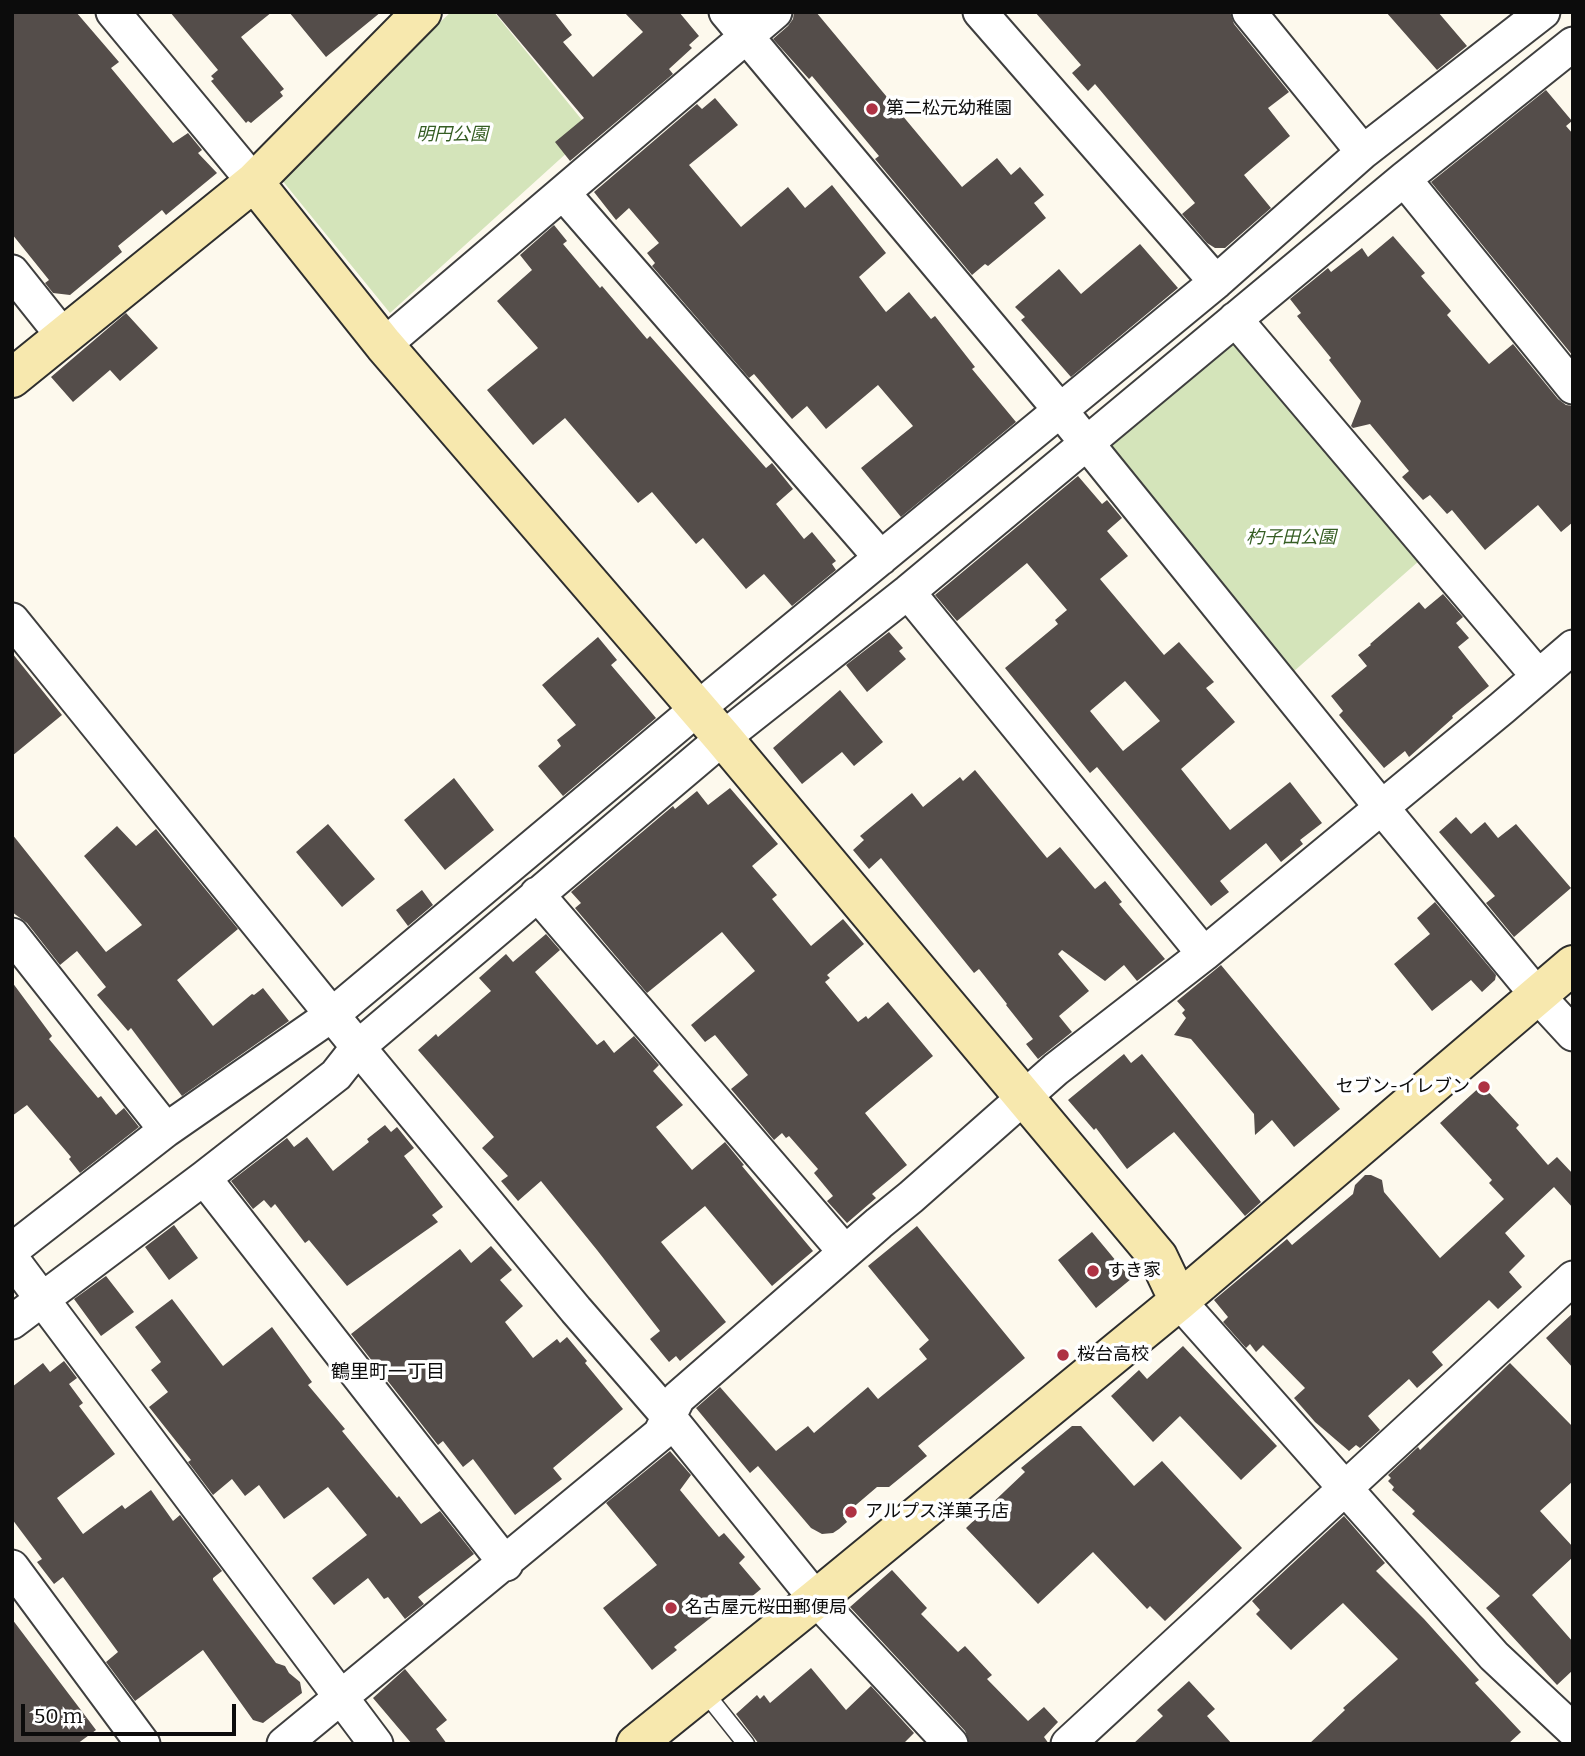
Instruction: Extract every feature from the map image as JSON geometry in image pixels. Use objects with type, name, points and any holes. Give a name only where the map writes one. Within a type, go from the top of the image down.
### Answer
[{"type":"street","points":[[113,12],[384,345],[723,738],[1158,1257],[1179,1301],[1494,1656],[1573,1731],[1562,1744]]},
{"type":"street","points":[[384,345],[563,192],[736,24],[775,12]]},
{"type":"street","points":[[980,12],[1216,282]]},
{"type":"street","points":[[1249,12],[1363,152]]},
{"type":"street","points":[[12,378],[254,182],[419,13]]},
{"type":"street","points":[[12,1250],[166,1130],[333,1014],[697,709],[1216,282],[1363,152],[1531,16],[1567,60],[1404,179],[908,592],[723,738],[358,1046],[336,1074],[204,1178],[12,1322]]},
{"type":"street","points":[[736,24],[1060,410],[1382,808],[1537,995],[1573,1034]]},
{"type":"street","points":[[1404,179],[1573,387]]},
{"type":"street","points":[[563,192],[881,558]]},
{"type":"street","points":[[12,272],[64,336]]},
{"type":"street","points":[[1235,319],[1538,676]]},
{"type":"street","points":[[908,592],[1204,954]]},
{"type":"street","points":[[12,621],[358,1046],[576,1310],[668,1416],[816,1599],[951,1744]]},
{"type":"street","points":[[285,1744],[660,1434],[678,1398],[912,1197],[1023,1097],[1204,954],[1573,647]]},
{"type":"street","points":[[537,894],[845,1252]]},
{"type":"street","points":[[12,935],[166,1130]]},
{"type":"street","points":[[636,1744],[1179,1301],[1573,965]]},
{"type":"street","points":[[204,1178],[506,1564]]},
{"type":"street","points":[[12,1259],[376,1744]]},
{"type":"street","points":[[1069,1744],[1573,1278]]},
{"type":"street","points":[[12,1567],[143,1744]]},
{"type":"lane","points":[[703,1690],[746,1744]]},
{"type":"green space","name":"明円公園","points":[[451,12],[494,12],[591,131],[390,313],[277,174]]},
{"type":"green space","name":"杓子田公園","points":[[1232,323],[1428,553],[1284,680],[1091,444]]},
{"type":"building","points":[[12,12],[76,12],[119,62],[111,68],[173,143],[188,133],[202,150],[198,153],[217,173],[166,215],[162,210],[118,246],[122,252],[70,295],[53,293],[45,283],[49,280],[12,234]]},
{"type":"building","points":[[170,12],[272,12],[241,37],[284,89],[280,92],[283,96],[251,123],[246,123],[211,81],[214,79],[211,76],[218,70]]},
{"type":"building","points":[[289,12],[381,12],[326,57]]},
{"type":"building","points":[[495,12],[554,12],[572,35],[563,42],[593,77],[643,32],[624,12],[679,12],[699,36],[689,45],[692,48],[669,69],[673,74],[570,161],[555,142],[584,118]]},
{"type":"building","points":[[794,12],[816,12],[962,187],[997,158],[1011,175],[1020,167],[1044,195],[1034,203],[1046,218],[988,266],[985,264],[972,275],[875,159],[879,156],[812,76],[809,79],[773,39],[788,26]]},
{"type":"building","points":[[1035,12],[1230,12],[1234,24],[1289,92],[1268,108],[1290,136],[1244,175],[1271,208],[1225,248],[1215,248],[1207,243],[1182,214],[1195,203],[1095,84],[1088,91],[1072,73],[1081,65]]},
{"type":"building","points":[[1386,12],[1438,12],[1467,46],[1437,70]]},
{"type":"building","points":[[1546,90],[1572,121],[1566,126],[1573,134],[1573,356],[1431,182]]},
{"type":"building","points":[[715,98],[738,125],[689,165],[741,227],[788,187],[805,208],[832,185],[886,253],[859,277],[886,312],[909,292],[931,319],[935,316],[975,367],[972,369],[1016,422],[901,517],[861,468],[913,426],[878,385],[826,429],[807,406],[792,419],[754,374],[749,378],[652,266],[655,263],[647,253],[659,243],[629,208],[616,220],[594,192],[697,104],[702,109]]},
{"type":"building","points":[[554,225],[567,241],[563,244],[600,288],[602,286],[647,339],[650,336],[766,468],[772,463],[793,489],[776,504],[804,539],[812,532],[836,561],[832,564],[836,570],[792,606],[764,574],[746,589],[703,538],[696,544],[652,492],[638,503],[565,418],[533,445],[487,390],[538,348],[497,301],[532,270],[520,255]]},
{"type":"building","points":[[1393,236],[1425,273],[1421,276],[1451,311],[1447,315],[1489,364],[1513,344],[1558,399],[1573,406],[1573,522],[1561,532],[1538,505],[1485,550],[1452,510],[1447,514],[1430,495],[1423,500],[1402,477],[1409,471],[1370,424],[1353,428],[1351,426],[1361,401],[1297,316],[1301,313],[1290,299],[1328,268],[1331,272],[1362,248],[1368,257]]},
{"type":"building","points":[[1140,244],[1178,288],[1071,377],[1021,320],[1025,317],[1015,307],[1059,269],[1081,294]]},
{"type":"building","points":[[126,313],[158,348],[120,381],[110,370],[73,402],[51,377]]},
{"type":"building","points":[[1078,476],[1102,504],[1107,500],[1122,518],[1107,531],[1128,556],[1100,579],[1164,655],[1179,642],[1214,682],[1206,688],[1235,722],[1181,769],[1230,830],[1290,782],[1322,823],[1300,840],[1303,844],[1281,862],[1266,843],[1220,881],[1229,892],[1211,906],[1097,767],[1090,773],[1005,668],[1058,624],[1055,620],[1067,610],[1027,563],[957,621],[935,595]],"holes":[[[1125,681],[1160,721],[1123,751],[1090,711]]]},
{"type":"building","points":[[1443,594],[1463,617],[1456,623],[1469,638],[1458,647],[1489,686],[1452,716],[1453,718],[1409,757],[1405,751],[1384,768],[1339,715],[1343,711],[1331,696],[1367,666],[1358,655],[1370,644],[1419,602],[1425,609]]},
{"type":"building","points":[[889,632],[903,648],[899,651],[906,659],[867,692],[846,665]]},
{"type":"building","points":[[598,637],[617,660],[611,665],[656,718],[563,796],[538,766],[561,746],[557,740],[576,725],[542,685]]},
{"type":"building","points":[[12,653],[62,715],[12,756]]},
{"type":"building","points":[[840,690],[883,742],[854,766],[842,752],[802,784],[773,748]]},
{"type":"building","points":[[975,770],[1047,858],[1060,847],[1095,889],[1105,881],[1122,902],[1119,904],[1165,959],[1137,981],[1124,965],[1105,981],[1062,950],[1058,954],[1089,991],[1059,1016],[1072,1032],[1038,1059],[1026,1044],[1033,1039],[1007,1004],[979,969],[974,973],[881,858],[869,869],[853,850],[864,840],[860,836],[912,793],[923,807],[960,777],[963,781]]},
{"type":"building","points":[[454,778],[494,830],[445,870],[404,820]]},
{"type":"building","points":[[730,788],[778,844],[752,866],[777,895],[772,899],[811,946],[843,919],[864,944],[827,975],[830,978],[825,982],[858,1022],[866,1016],[868,1019],[888,1002],[933,1056],[865,1113],[907,1165],[872,1194],[876,1198],[847,1223],[827,1201],[833,1196],[814,1173],[818,1169],[789,1136],[786,1138],[782,1133],[774,1140],[731,1089],[748,1075],[715,1035],[705,1042],[691,1025],[755,971],[722,932],[647,993],[575,908],[581,903],[571,892],[673,806],[675,809],[697,791],[708,805]]},
{"type":"building","points":[[1456,817],[1471,834],[1485,822],[1498,838],[1516,824],[1571,888],[1514,937],[1486,903],[1495,896],[1439,832]]},
{"type":"building","points":[[328,824],[375,879],[342,907],[296,852]]},
{"type":"building","points":[[117,826],[136,846],[156,829],[238,929],[177,980],[213,1026],[263,988],[289,1021],[182,1096],[131,1028],[128,1031],[97,995],[106,987],[77,951],[60,965],[27,923],[12,912],[12,834],[106,952],[142,925],[84,856]]},
{"type":"building","points":[[422,890],[433,905],[408,926],[396,910]]},
{"type":"building","points":[[1435,902],[1496,975],[1495,980],[1482,992],[1471,980],[1432,1011],[1394,964],[1430,934],[1417,918]]},
{"type":"building","points":[[546,934],[560,950],[535,972],[597,1045],[604,1040],[614,1053],[634,1036],[659,1065],[653,1071],[683,1105],[656,1127],[692,1170],[725,1142],[813,1251],[772,1286],[705,1206],[661,1242],[726,1322],[680,1361],[676,1356],[669,1362],[650,1339],[660,1331],[541,1181],[518,1201],[501,1181],[508,1176],[482,1148],[494,1137],[418,1050],[436,1034],[438,1037],[491,991],[479,978],[506,954],[513,962]]},
{"type":"building","points":[[1221,965],[1340,1109],[1294,1147],[1272,1120],[1255,1135],[1254,1114],[1191,1039],[1174,1035],[1186,1018],[1182,1013],[1185,1010],[1177,1001]]},
{"type":"building","points":[[12,982],[52,1036],[49,1039],[98,1098],[101,1096],[116,1115],[124,1108],[139,1127],[80,1173],[69,1159],[71,1157],[27,1105],[12,1116]]},
{"type":"building","points":[[1124,1054],[1131,1063],[1142,1054],[1261,1202],[1245,1216],[1174,1132],[1127,1169],[1096,1128],[1094,1130],[1068,1100]]},
{"type":"building","points":[[1482,1085],[1519,1125],[1516,1128],[1548,1165],[1557,1157],[1573,1174],[1573,1208],[1554,1187],[1505,1233],[1525,1256],[1509,1272],[1522,1287],[1498,1309],[1489,1300],[1432,1352],[1443,1365],[1417,1388],[1409,1379],[1368,1416],[1380,1430],[1360,1448],[1356,1445],[1349,1451],[1315,1422],[1294,1398],[1305,1388],[1263,1345],[1256,1352],[1250,1344],[1246,1348],[1223,1322],[1228,1317],[1214,1300],[1287,1239],[1292,1245],[1353,1194],[1355,1185],[1365,1175],[1382,1180],[1384,1192],[1440,1258],[1504,1199],[1489,1183],[1492,1180],[1440,1123]]},
{"type":"building","points":[[385,1125],[391,1132],[397,1127],[414,1148],[404,1156],[443,1207],[432,1215],[438,1222],[347,1286],[309,1240],[305,1243],[275,1204],[271,1208],[264,1200],[253,1209],[231,1181],[287,1138],[294,1147],[307,1137],[333,1171],[369,1142],[367,1139]]},
{"type":"building","points":[[174,1225],[198,1258],[169,1280],[145,1247]]},
{"type":"building","points":[[917,1226],[1025,1358],[918,1446],[927,1456],[889,1487],[877,1487],[843,1516],[847,1522],[839,1529],[833,1533],[822,1534],[811,1528],[758,1466],[750,1473],[696,1408],[720,1387],[776,1451],[808,1426],[814,1433],[868,1387],[878,1399],[927,1359],[919,1349],[929,1340],[868,1266]]},
{"type":"building","name":"すき家","points":[[1092,1232],[1131,1279],[1096,1308],[1058,1260]]},
{"type":"building","points":[[491,1246],[512,1270],[500,1280],[523,1306],[505,1322],[533,1358],[557,1339],[560,1343],[567,1337],[623,1409],[553,1468],[562,1479],[515,1515],[473,1459],[463,1467],[443,1441],[438,1445],[351,1334],[460,1249],[471,1263]]},
{"type":"building","points":[[106,1276],[134,1312],[101,1336],[74,1299]]},
{"type":"building","points":[[172,1299],[223,1366],[272,1327],[312,1382],[308,1385],[397,1498],[399,1496],[421,1524],[440,1511],[474,1554],[418,1597],[424,1604],[405,1619],[388,1597],[384,1599],[368,1578],[334,1605],[312,1578],[367,1535],[328,1487],[284,1519],[259,1485],[245,1496],[232,1479],[213,1495],[188,1462],[191,1460],[149,1407],[168,1392],[151,1370],[161,1362],[135,1327]]},
{"type":"building","points":[[1573,1313],[1573,1368],[1546,1338]]},
{"type":"building","points":[[1183,1346],[1277,1446],[1241,1480],[1180,1416],[1153,1442],[1111,1396],[1139,1370],[1147,1379]]},
{"type":"building","points":[[64,1361],[77,1378],[69,1384],[83,1403],[79,1406],[115,1454],[57,1498],[83,1534],[122,1505],[125,1509],[151,1490],[173,1521],[180,1515],[222,1571],[213,1580],[276,1663],[285,1666],[300,1682],[302,1693],[263,1723],[253,1720],[203,1650],[135,1701],[106,1662],[118,1652],[63,1577],[54,1584],[37,1562],[42,1559],[12,1519],[12,1387],[43,1363],[50,1372]]},
{"type":"building","points":[[1510,1363],[1573,1427],[1573,1481],[1540,1511],[1573,1547],[1573,1557],[1532,1595],[1573,1642],[1573,1670],[1557,1685],[1486,1608],[1500,1596],[1412,1514],[1415,1511],[1392,1490],[1394,1487],[1388,1481],[1391,1478],[1388,1475],[1418,1447],[1420,1450]]},
{"type":"building","points":[[1072,1426],[1081,1426],[1134,1486],[1162,1461],[1242,1548],[1165,1621],[1150,1606],[1147,1609],[1093,1552],[1038,1604],[966,1528],[1025,1472],[1021,1468]]},
{"type":"building","points":[[670,1451],[691,1475],[680,1490],[719,1537],[724,1533],[745,1557],[739,1563],[761,1589],[734,1611],[728,1604],[674,1647],[677,1650],[652,1670],[603,1608],[657,1565],[606,1503]]},
{"type":"building","points":[[1344,1516],[1385,1563],[1376,1571],[1479,1680],[1475,1683],[1521,1732],[1508,1744],[1309,1744],[1345,1710],[1343,1708],[1398,1659],[1343,1603],[1291,1650],[1256,1614],[1260,1610],[1252,1601]]},
{"type":"building","points":[[892,1570],[927,1608],[921,1614],[958,1652],[965,1646],[992,1675],[987,1679],[1028,1721],[1044,1707],[1058,1722],[1044,1737],[1049,1744],[970,1744],[965,1731],[850,1607]]},
{"type":"building","points":[[12,1619],[96,1730],[77,1744],[12,1744]]},
{"type":"building","points":[[811,1668],[846,1710],[871,1686],[914,1733],[903,1744],[759,1744],[736,1714],[757,1695],[760,1699],[764,1695],[770,1703]]},
{"type":"building","points":[[405,1669],[447,1720],[436,1729],[447,1744],[412,1744],[373,1698]]},
{"type":"building","points":[[1189,1681],[1215,1709],[1207,1716],[1232,1744],[1133,1744],[1163,1716],[1157,1710]]},
{"type":"place","name":"第二松元幼稚園","points":[[872,109]]},
{"type":"place","name":"セブン-イレブン","points":[[1484,1087]]},
{"type":"place","name":"すき家","points":[[1093,1271]]},
{"type":"place","name":"桜台高校","points":[[1063,1355]]},
{"type":"place","name":"アルプス洋菓子店","points":[[851,1512]]},
{"type":"place","name":"名古屋元桜田郵便局","points":[[671,1608]]},
{"type":"district","name":"鶴里町一丁目","points":[[388,1373]]}]
